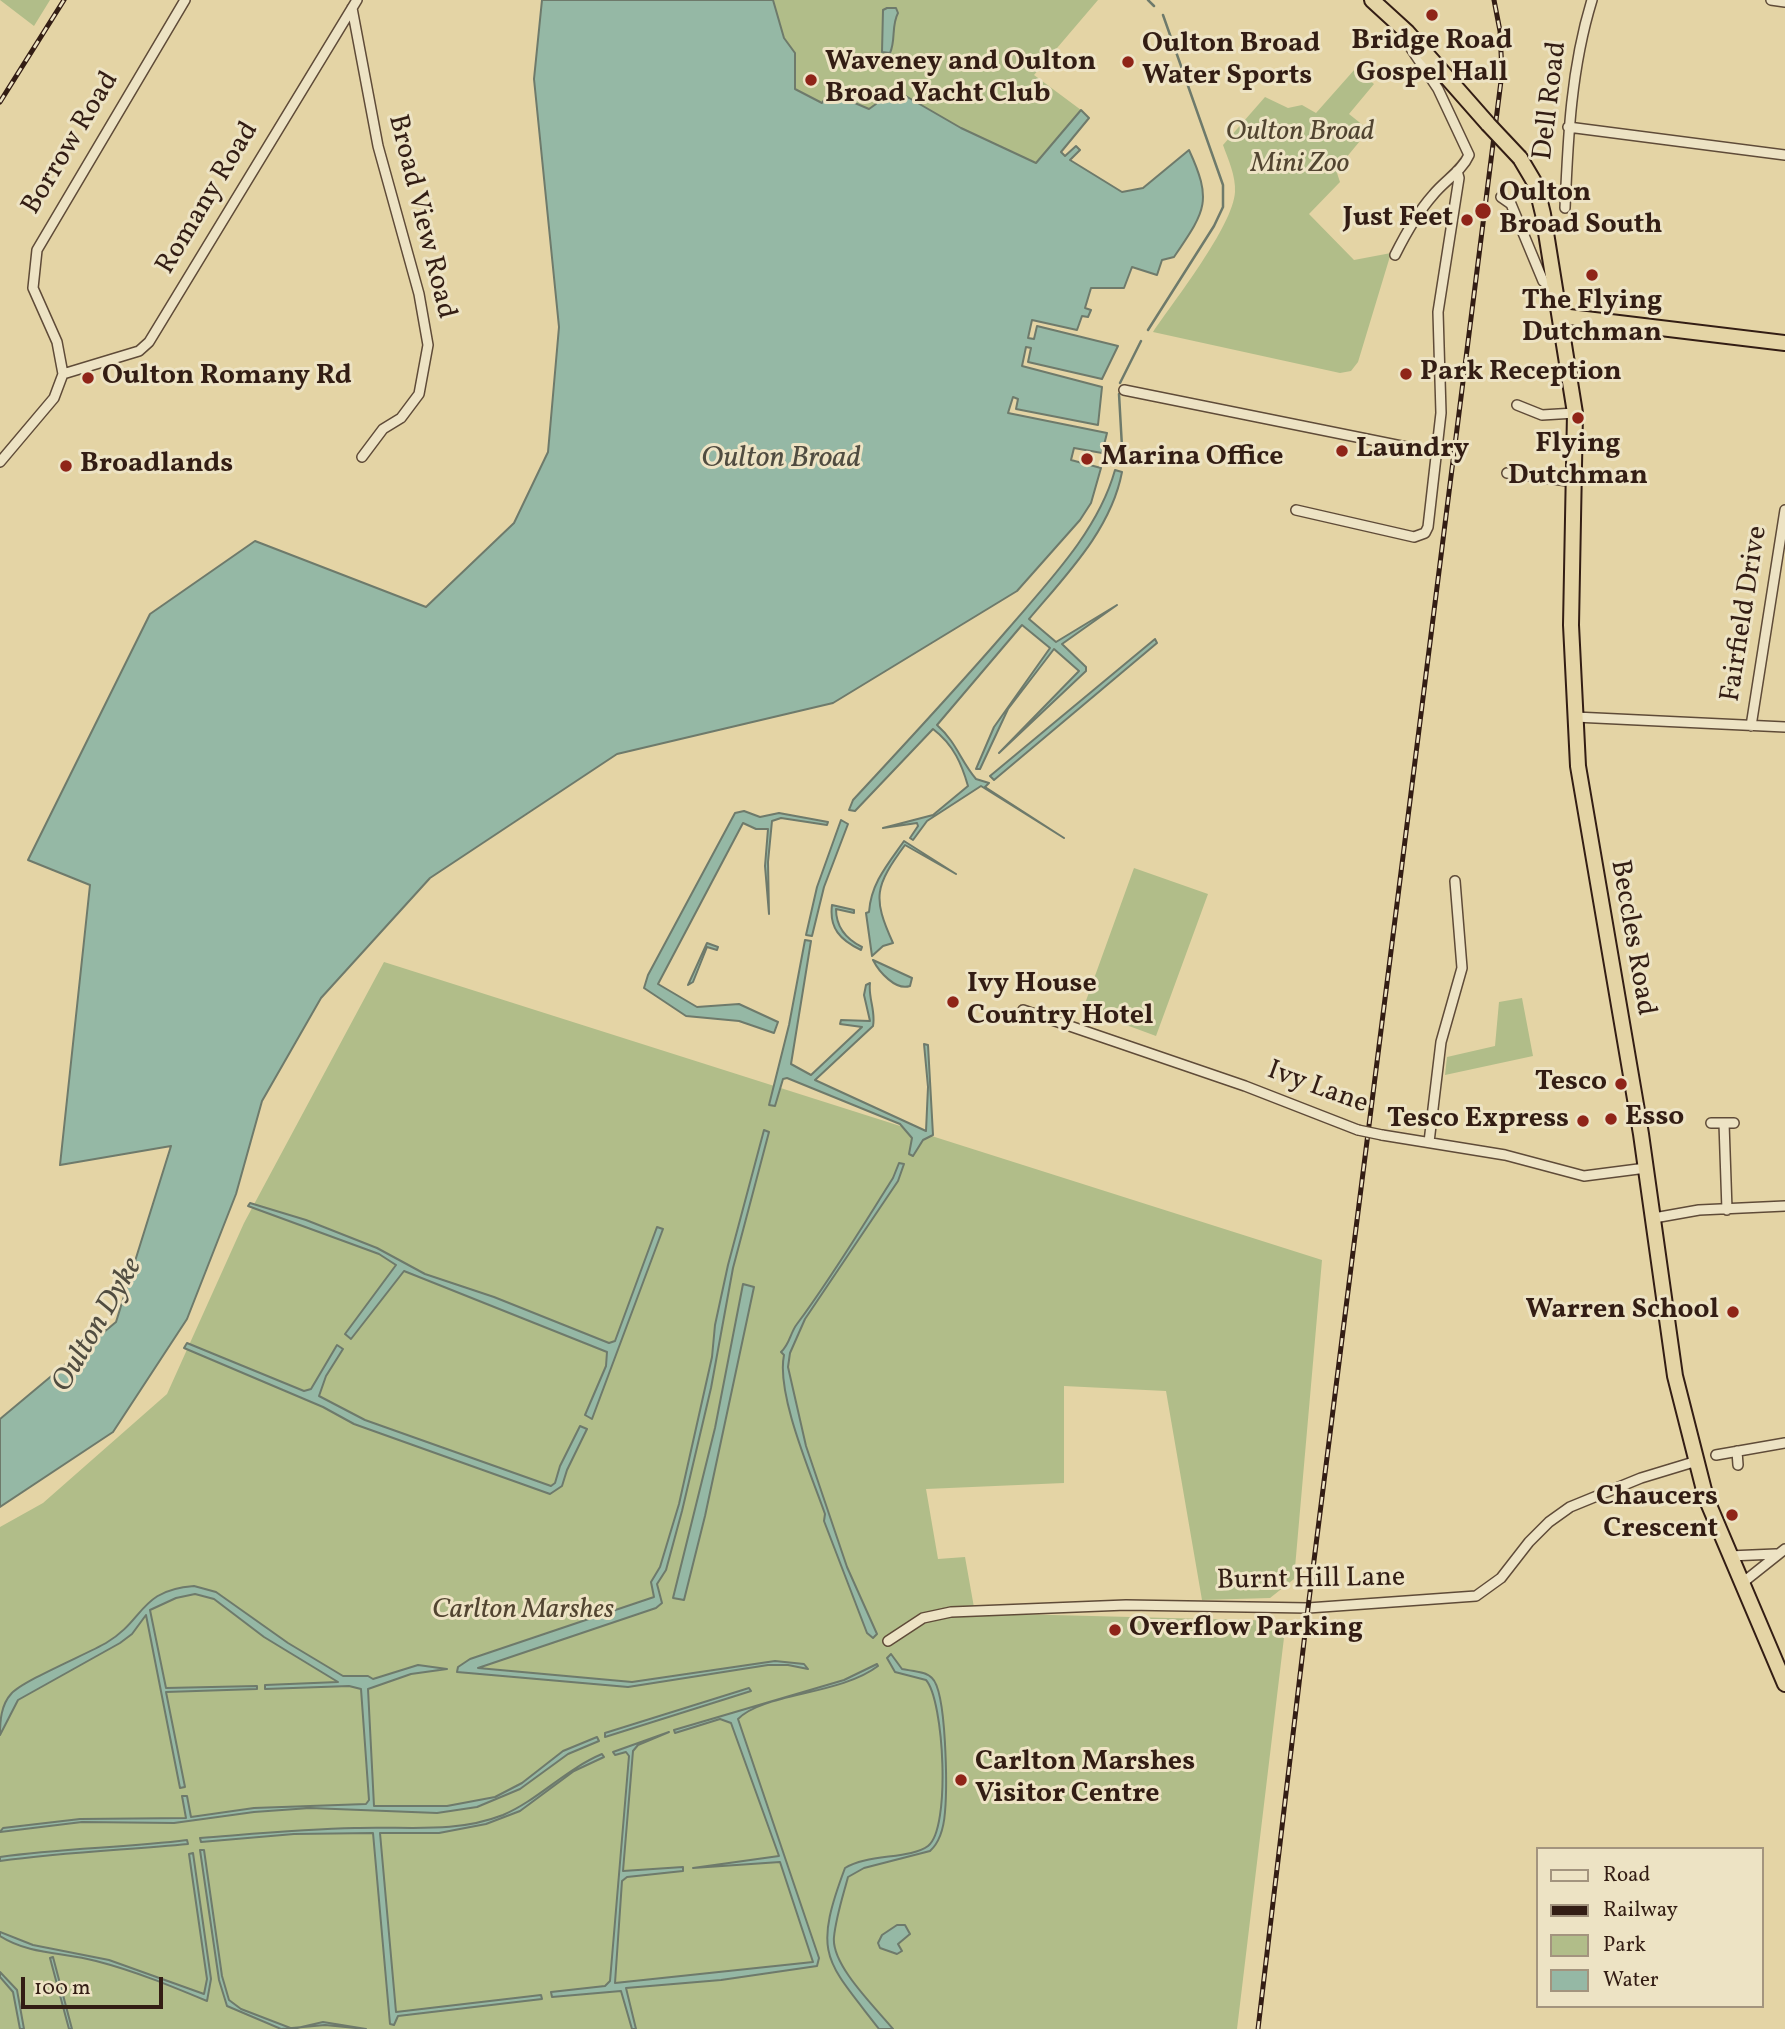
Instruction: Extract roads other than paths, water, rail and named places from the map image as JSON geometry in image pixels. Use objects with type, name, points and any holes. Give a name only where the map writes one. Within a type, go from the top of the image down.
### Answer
[{"type":"highway","points":[[1372,0],[1407,32],[1520,158],[1536,185],[1556,292]]},
{"type":"highway","name":"Beccles Road","points":[[1556,292],[1562,316],[1575,414],[1570,578],[1575,718],[1590,843],[1654,1218],[1675,1376],[1706,1498],[1785,1684]]},
{"type":"highway","points":[[1562,316],[1785,343]]},
{"type":"street","name":"Borrow Road","points":[[63,374],[58,342],[33,288],[37,250],[185,0]]},
{"type":"street","name":"Dell Road","points":[[1565,208],[1568,127],[1576,54],[1592,0]]},
{"type":"street","points":[[1771,0],[1785,2]]},
{"type":"street","name":"Romany Road","points":[[63,374],[139,351],[149,342],[354,4]]},
{"type":"street","name":"Broad View Road","points":[[354,4],[375,133],[419,294],[428,345],[419,394],[401,418],[383,429],[362,457]]},
{"type":"street","points":[[1395,255],[1416,216],[1465,165],[1469,155],[1466,144],[1425,66],[1410,47],[1407,32]]},
{"type":"street","points":[[1568,127],[1785,155]]},
{"type":"street","points":[[1296,510],[1420,536],[1428,527],[1441,413],[1438,313],[1459,178],[1457,171]]},
{"type":"street","name":"Beccles Road","points":[[1501,197],[1511,204],[1543,281],[1556,292]]},
{"type":"street","points":[[0,462],[54,398],[63,374]]},
{"type":"street","points":[[1124,390],[1436,453]]},
{"type":"street","points":[[1517,405],[1542,415],[1575,414]]},
{"type":"street","points":[[1507,473],[1575,482]]},
{"type":"street","name":"Fairfield Drive","points":[[1751,726],[1785,510]]},
{"type":"street","points":[[1575,718],[1785,727]]},
{"type":"street","points":[[1429,1142],[1441,1042],[1462,968],[1455,881]]},
{"type":"street","name":"Ivy Lane","points":[[1023,1010],[1245,1086],[1358,1130],[1523,1159],[1584,1176],[1646,1168]]},
{"type":"street","points":[[1711,1123],[1729,1123],[1727,1209]]},
{"type":"street","points":[[1654,1218],[1727,1209],[1785,1206]]},
{"type":"street","points":[[1716,1455],[1785,1443]]},
{"type":"street","points":[[1737,1451],[1738,1465]]},
{"type":"street","name":"Burnt Hill Lane","points":[[888,1641],[923,1618],[951,1612],[1126,1605],[1307,1608],[1476,1596],[1501,1578],[1529,1542],[1570,1507],[1641,1478],[1697,1461]]},
{"type":"street","points":[[1729,1556],[1781,1551]]},
{"type":"street","points":[[1741,1584],[1781,1551]]},
{"type":"water","name":"Oulton Broad","points":[[542,0],[773,0],[784,38],[795,53],[795,89],[822,103],[832,88],[837,90],[836,95],[869,109],[876,104],[880,88],[897,91],[961,128],[1036,163],[1081,110],[1089,118],[1061,152],[1065,156],[1076,146],[1080,150],[1070,160],[1122,192],[1143,188],[1189,150],[1197,168],[1203,195],[1199,217],[1174,257],[1162,260],[1157,275],[1132,267],[1124,288],[1091,288],[1085,308],[1091,310],[1088,317],[1082,316],[1077,330],[1032,320],[1028,338],[1034,339],[1037,326],[1118,346],[1102,379],[1028,362],[1031,348],[1026,347],[1022,366],[1102,387],[1098,425],[1016,409],[1018,399],[1013,397],[1008,413],[1107,433],[1102,453],[1074,448],[1071,460],[1101,468],[1091,503],[1080,520],[1017,591],[833,703],[617,754],[430,878],[321,998],[262,1101],[236,1194],[187,1319],[113,1432],[0,1507],[0,1419],[116,1322],[171,1146],[60,1165],[90,885],[28,860],[150,614],[255,541],[426,607],[514,523],[548,452],[559,327],[534,79]]},
{"type":"water","points":[[896,8],[898,13],[890,53],[882,52],[883,10]]},
{"type":"water","points":[[1115,470],[1122,472],[1108,513],[1085,551],[1029,619],[1056,642],[1117,605],[1062,644],[1086,667],[1086,671],[999,753],[1079,671],[1054,649],[1008,709],[980,769],[976,769],[994,727],[1050,648],[1022,625],[937,725],[949,738],[976,779],[989,783],[985,787],[1064,838],[981,786],[927,821],[913,840],[910,838],[918,826],[917,823],[883,828],[933,815],[968,786],[956,756],[933,729],[855,811],[849,810],[853,800],[970,672],[1070,554],[1097,514]]},
{"type":"water","points":[[1155,639],[1157,643],[994,780],[990,776]]},
{"type":"water","points":[[744,811],[760,817],[779,813],[828,822],[827,825],[781,818],[772,821],[768,862],[769,914],[765,866],[768,829],[756,829],[743,823],[658,984],[697,1007],[739,1004],[778,1022],[774,1033],[739,1021],[686,1016],[644,988],[648,975],[735,813]]},
{"type":"water","points":[[841,820],[848,824],[824,887],[812,936],[806,935],[817,887]]},
{"type":"water","points":[[904,841],[956,874],[905,845],[882,882],[880,892],[882,914],[893,943],[883,946],[872,956],[866,913],[869,912],[873,892],[881,874]]},
{"type":"water","points":[[832,905],[854,910],[854,913],[836,909],[836,915],[843,932],[862,947],[861,950],[847,942],[834,927]]},
{"type":"water","points":[[805,940],[811,941],[791,1064],[811,1075],[862,1027],[840,1024],[841,1020],[870,1021],[864,995],[866,985],[870,983],[873,1026],[815,1080],[926,1131],[928,1087],[924,1044],[928,1045],[933,1135],[923,1140],[913,1156],[909,1154],[912,1138],[900,1124],[787,1078],[783,1079],[775,1106],[769,1105],[789,1025]]},
{"type":"water","points":[[707,943],[718,947],[717,950],[707,947],[693,982],[688,985]]},
{"type":"water","points":[[873,960],[912,978],[910,986],[894,983],[879,970]]},
{"type":"water","points":[[764,1130],[769,1132],[733,1268],[711,1388],[666,1570],[657,1584],[662,1603],[656,1608],[478,1668],[632,1682],[775,1661],[804,1664],[808,1669],[768,1665],[628,1687],[457,1672],[458,1667],[470,1659],[654,1597],[651,1582],[660,1567],[679,1504],[712,1357],[715,1325],[728,1265]]},
{"type":"water","points":[[899,1163],[904,1164],[898,1181],[805,1319],[790,1353],[788,1367],[806,1446],[847,1567],[877,1634],[873,1638],[867,1633],[824,1521],[825,1514],[790,1412],[785,1391],[784,1355],[781,1352],[893,1178]]},
{"type":"water","points":[[250,1203],[306,1220],[377,1248],[425,1274],[494,1297],[609,1343],[615,1341],[657,1227],[663,1229],[592,1419],[585,1415],[606,1366],[607,1352],[404,1271],[351,1339],[345,1334],[396,1265],[379,1254],[248,1206]]},
{"type":"water","points":[[743,1284],[754,1287],[705,1516],[684,1600],[673,1598],[715,1428]]},
{"type":"water","points":[[187,1343],[304,1391],[311,1389],[337,1345],[343,1349],[326,1376],[319,1396],[365,1420],[551,1486],[555,1483],[560,1466],[580,1426],[587,1429],[562,1486],[550,1494],[354,1424],[323,1407],[184,1348]]},
{"type":"water","points":[[194,1586],[216,1592],[288,1643],[343,1676],[368,1676],[373,1679],[418,1665],[447,1669],[411,1674],[368,1689],[374,1806],[447,1806],[495,1797],[522,1783],[563,1751],[597,1737],[599,1741],[568,1754],[520,1789],[477,1807],[437,1813],[310,1808],[254,1812],[174,1823],[82,1822],[0,1832],[3,1828],[80,1819],[186,1818],[182,1796],[187,1796],[191,1817],[254,1808],[366,1804],[369,1800],[361,1689],[349,1686],[265,1689],[265,1685],[338,1682],[264,1637],[214,1599],[195,1594],[176,1598],[150,1610],[166,1688],[257,1686],[257,1689],[166,1692],[185,1787],[180,1788],[146,1615],[132,1634],[120,1643],[18,1700],[0,1735],[3,1708],[17,1689],[106,1643],[163,1593]]},
{"type":"water","points":[[891,1654],[902,1669],[926,1674],[937,1687],[945,1742],[946,1800],[941,1833],[930,1851],[864,1868],[848,1877],[836,1922],[835,1948],[847,1973],[893,2029],[879,2029],[836,1971],[830,1956],[827,1939],[835,1897],[845,1868],[864,1860],[911,1853],[928,1846],[935,1835],[940,1816],[942,1791],[941,1737],[932,1692],[926,1680],[895,1672],[887,1658]]},
{"type":"water","points":[[877,1664],[878,1666],[862,1676],[765,1704],[738,1719],[819,1958],[817,1966],[721,1980],[626,1988],[636,2029],[632,2029],[621,1991],[552,1997],[551,1992],[605,1986],[610,1981],[629,1756],[626,1752],[615,1755],[613,1752],[669,1732],[638,1745],[633,1751],[623,1871],[683,1867],[683,1871],[627,1877],[622,1881],[615,1983],[813,1962],[780,1862],[693,1868],[779,1856],[731,1723],[720,1719],[675,1733],[674,1730],[844,1680]]},
{"type":"water","points":[[749,1688],[751,1691],[605,1737],[605,1733]]},
{"type":"water","points":[[602,1754],[604,1757],[574,1771],[520,1811],[486,1824],[439,1833],[380,1833],[396,2012],[541,1995],[542,1999],[398,2016],[394,2025],[390,2024],[373,1833],[294,1834],[201,1842],[200,1838],[316,1829],[466,1825],[516,1809],[576,1768]]},
{"type":"water","points":[[187,1840],[188,1844],[0,1861],[0,1857],[23,1854]]},
{"type":"water","points":[[200,1850],[204,1850],[222,1976],[229,2000],[241,2009],[291,2028],[281,2029],[227,2006],[219,1980]]},
{"type":"water","points":[[193,1853],[211,1979],[207,2001],[125,1969],[84,1958],[23,1947],[0,1936],[0,1932],[33,1945],[109,1960],[204,1994],[207,1979],[189,1854]]},
{"type":"water","points":[[897,1925],[905,1925],[910,1934],[898,1944],[902,1951],[897,1954],[880,1948],[878,1943],[882,1935]]},
{"type":"water","points":[[53,1957],[72,2029],[69,2029],[50,1958]]},
{"type":"water","points":[[0,1972],[17,1990],[24,2029],[20,2029],[13,1992],[0,1977]]},
{"type":"water","points":[[323,2022],[366,2029],[325,2025],[301,2027]]},
{"type":"waterway","points":[[1148,0],[1154,6]]},
{"type":"waterway","points":[[1148,330],[1214,226],[1223,207],[1223,185],[1163,15]]},
{"type":"waterway","points":[[1120,383],[1141,341]]},
{"type":"waterway","points":[[1118,460],[1122,447],[1119,394]]},
{"type":"railway","points":[[0,102],[64,0]]},
{"type":"railway","points":[[1258,2029],[1308,1608],[1502,73],[1500,31],[1494,0]]},
{"type":"place","name":"Bridge Road Gospel Hall","points":[[1432,15]]},
{"type":"place","name":"Oulton Broad Water Sports","points":[[1128,62]]},
{"type":"place","name":"Waveney and Oulton Broad Yacht Club","points":[[811,80]]},
{"type":"place","name":"Oulton Broad South","points":[[1483,211]]},
{"type":"place","name":"Just Feet","points":[[1467,220]]},
{"type":"place","name":"The Flying Dutchman","points":[[1592,275]]},
{"type":"place","name":"Park Reception","points":[[1406,374]]},
{"type":"place","name":"Oulton Romany Rd","points":[[88,378]]},
{"type":"place","name":"Flying Dutchman","points":[[1578,418]]},
{"type":"place","name":"Laundry","points":[[1342,451]]},
{"type":"place","name":"Marina Office","points":[[1087,459]]},
{"type":"place","name":"Broadlands","points":[[66,466]]},
{"type":"place","name":"Ivy House Country Hotel","points":[[953,1002]]},
{"type":"place","name":"Tesco","points":[[1621,1084]]},
{"type":"place","name":"Esso","points":[[1611,1119]]},
{"type":"place","name":"Tesco Express","points":[[1583,1121]]},
{"type":"place","name":"Warren School","points":[[1733,1312]]},
{"type":"place","name":"Chaucers Crescent","points":[[1732,1515]]},
{"type":"place","name":"Overflow Parking","points":[[1115,1630]]},
{"type":"place","name":"Carlton Marshes Visitor Centre","points":[[961,1780]]},
{"type":"park label","name":"Oulton Broad Mini Zoo","points":[[1300,150]]},
{"type":"park label","name":"Carlton Marshes","points":[[523,1612]]},
{"type":"water label","name":"Oulton Dyke","points":[[99,1326]]}]
